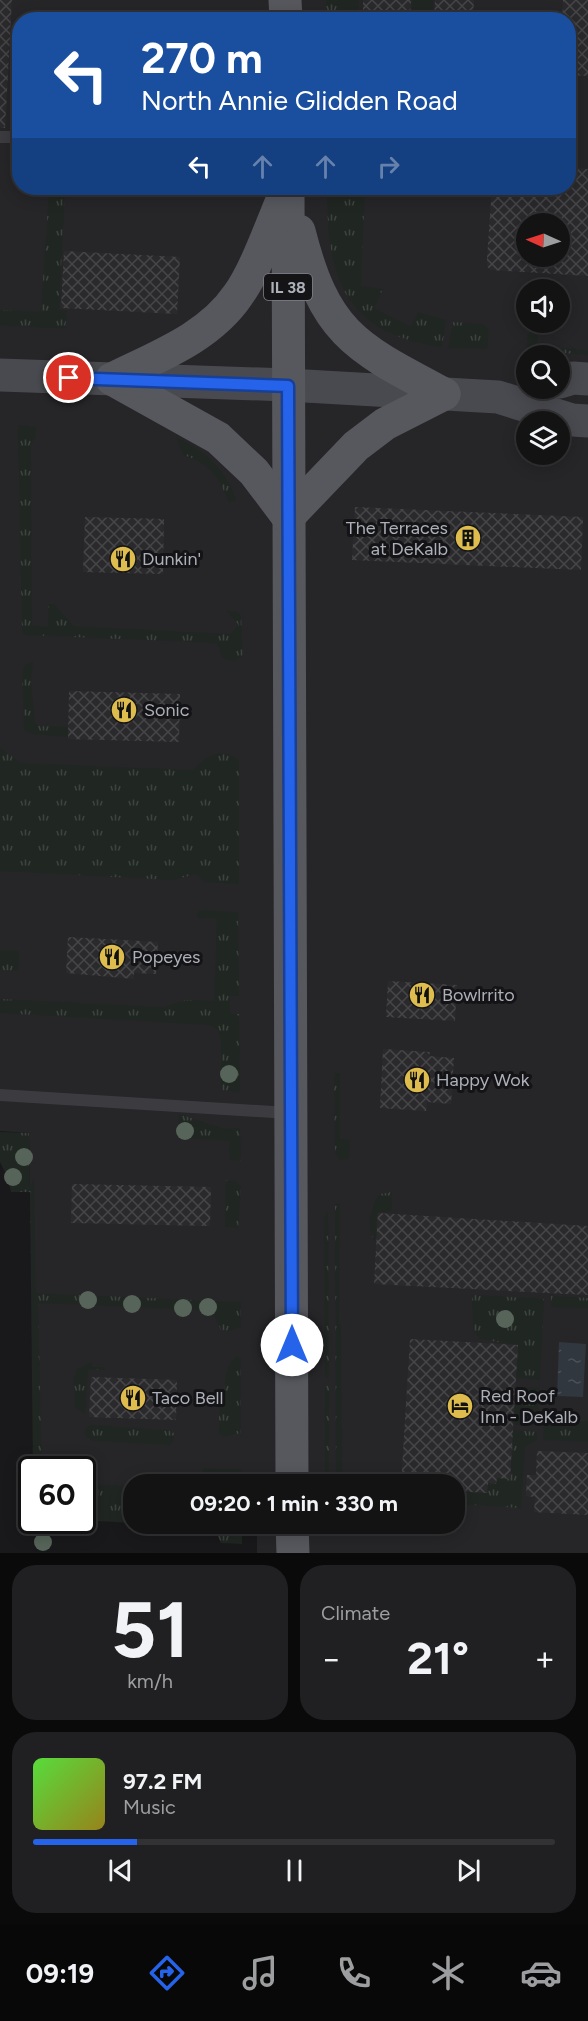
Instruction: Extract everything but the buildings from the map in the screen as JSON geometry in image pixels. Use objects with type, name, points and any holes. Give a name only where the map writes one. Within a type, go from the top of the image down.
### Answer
[{"type":"main road","points":[[112,379],[188,340],[218,320],[239,294],[285,195]]},
{"type":"main road","name":"IL 38","points":[[288,195],[292,1474]]},
{"type":"main road","points":[[290,195],[307,262],[325,308],[334,322],[372,356],[444,394]]},
{"type":"main road","points":[[0,375],[498,397],[572,420],[588,421]]},
{"type":"main road","points":[[112,379],[218,438],[254,472],[288,517],[356,446],[385,424],[444,394]]},
{"type":"main road","points":[[570,379],[588,379]]},
{"type":"main road","points":[[498,397],[516,392]]},
{"type":"main road","points":[[292,1534],[293,1553]]},
{"type":"lane","points":[[0,1095],[291,1113]]},
{"type":"shaded area","points":[[0,0],[588,0],[588,1553],[257,1553],[257,1534],[465,1534],[465,1474],[123,1474],[123,1518],[96,1517],[96,1456],[35,1456],[29,1133],[0,1131]]},
{"type":"green space","points":[[326,0],[359,0],[358,12],[326,12]]},
{"type":"green space","points":[[413,0],[433,0],[432,12],[412,12]]},
{"type":"green space","points":[[49,195],[65,195],[59,310],[67,310],[65,329],[0,325],[0,310],[41,312]]},
{"type":"green space","points":[[327,195],[365,195],[361,286],[383,289],[374,308],[411,327],[418,312],[446,320],[442,347],[409,340],[382,329],[362,314],[347,296],[337,274],[331,249]]},
{"type":"green space","points":[[453,322],[483,324],[489,330],[487,349],[448,348]]},
{"type":"green space","points":[[538,333],[538,345],[527,345],[528,334]]},
{"type":"green space","points":[[570,349],[588,350],[588,355],[570,354]]},
{"type":"green space","points":[[18,425],[36,427],[35,438],[31,445],[32,626],[48,627],[48,604],[54,604],[74,626],[230,634],[239,625],[226,611],[236,611],[241,616],[243,656],[234,661],[222,658],[217,643],[25,635],[22,632]]},
{"type":"green space","points":[[176,438],[205,454],[221,470],[236,500],[229,503],[217,478],[200,462],[183,455]]},
{"type":"green space","points":[[33,661],[31,683],[35,722],[38,726],[68,727],[68,737],[32,734],[24,730],[22,673],[25,665]]},
{"type":"green space","points":[[0,748],[21,763],[193,770],[203,760],[214,754],[232,756],[239,760],[239,884],[204,882],[197,874],[172,880],[0,871]]},
{"type":"green space","points":[[200,910],[238,912],[239,996],[230,996],[230,1014],[239,1014],[240,1092],[221,1090],[221,1042],[218,1030],[209,1025],[0,1013],[0,999],[164,1007],[185,1000],[214,1001],[217,919],[198,918],[197,913]]},
{"type":"green space","points":[[0,950],[19,951],[18,971],[0,970]]},
{"type":"green space","points":[[334,1073],[340,1073],[340,1139],[350,1140],[349,1159],[340,1160],[335,1153]]},
{"type":"green space","points":[[179,1114],[225,1129],[240,1128],[241,1161],[230,1160],[229,1141],[178,1138]]},
{"type":"green space","points":[[0,1132],[29,1133],[30,1189],[34,1176],[36,1293],[241,1302],[241,1327],[230,1331],[221,1330],[212,1311],[38,1303],[42,1456],[33,1456],[30,1192],[11,1192],[8,1178],[0,1162]]},
{"type":"green space","points":[[226,1180],[237,1182],[241,1186],[238,1231],[236,1228],[225,1227]]},
{"type":"green space","points":[[392,1192],[391,1212],[377,1212],[375,1242],[370,1224],[374,1205],[380,1194]]},
{"type":"green space","points":[[340,1203],[339,1323],[341,1325],[342,1474],[336,1474],[335,1204]]},
{"type":"green space","points":[[328,1211],[329,1378],[325,1378],[324,1217]]},
{"type":"green space","points":[[472,1295],[544,1299],[540,1380],[516,1378],[518,1345],[480,1339],[473,1330]]},
{"type":"green space","points":[[551,1296],[588,1298],[588,1309],[551,1307]]},
{"type":"green space","points":[[237,1356],[241,1359],[241,1433],[224,1437],[219,1434],[219,1398],[224,1398],[227,1369]]},
{"type":"green space","points":[[92,1362],[92,1367],[105,1367],[105,1370],[88,1370],[85,1414],[75,1408],[74,1378],[77,1369]]},
{"type":"green space","points":[[325,1386],[329,1386],[329,1474],[325,1474]]},
{"type":"green space","points":[[516,1387],[540,1388],[537,1426],[514,1425]]},
{"type":"green space","points":[[544,1418],[588,1421],[588,1442],[543,1440]]},
{"type":"green space","points":[[92,1425],[167,1430],[174,1433],[174,1440],[170,1445],[92,1441],[84,1434],[86,1428]]},
{"type":"green space","points":[[513,1430],[537,1432],[537,1440],[525,1446],[521,1508],[465,1505],[465,1489],[496,1484],[497,1478],[510,1479]]},
{"type":"green space","points":[[202,1468],[242,1469],[242,1474],[203,1474]]},
{"type":"green space","points":[[96,1485],[123,1486],[123,1522],[96,1521]]},
{"type":"green space","points":[[217,1534],[242,1534],[242,1544],[221,1543]]},
{"type":"water","points":[[559,1342],[586,1344],[583,1397],[557,1396]]},
{"type":"place","name":"The Terraces at DeKalb","points":[[468,538]]},
{"type":"place","name":"Dunkin'","points":[[123,559]]},
{"type":"place","name":"Sonic","points":[[124,710]]},
{"type":"place","name":"Popeyes","points":[[112,957]]},
{"type":"place","name":"Bowlrrito","points":[[422,995]]},
{"type":"place","name":"Happy Wok","points":[[417,1080]]},
{"type":"place","name":"Taco Bell","points":[[133,1398]]},
{"type":"place","name":"Red Roof Inn - DeKalb","points":[[460,1406]]},
{"type":"route","points":[[69,378],[288,386],[292,1345]]}]
